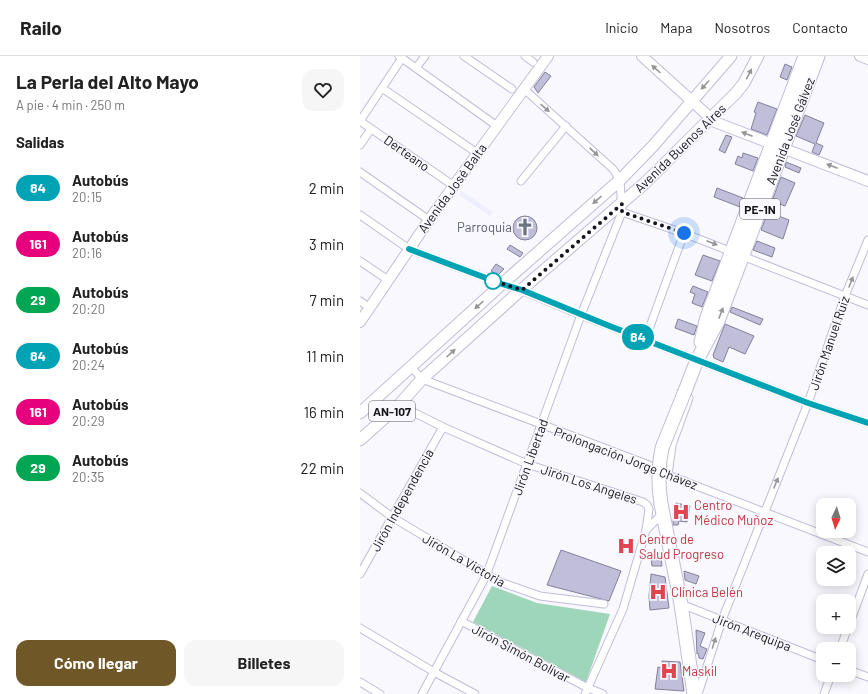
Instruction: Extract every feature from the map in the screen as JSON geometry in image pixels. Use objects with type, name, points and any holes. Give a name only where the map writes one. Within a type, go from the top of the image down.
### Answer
[{"type":"highway","name":"Avenida José Gálvez","points":[[778,146],[805,56]]},
{"type":"highway","name":"Avenida José Gálvez","points":[[694,694],[681,604],[662,508],[659,484],[660,458],[662,448],[696,361],[718,321],[737,253],[778,146],[818,56]]},
{"type":"main road","name":"Avenida José Balta","points":[[360,322],[429,220],[548,56]]},
{"type":"main road","points":[[642,56],[711,119],[868,181]]},
{"type":"main road","name":"Avenida Buenos Aires","points":[[360,412],[620,180],[653,146],[691,100],[731,56]]},
{"type":"main road","name":"Avenida Buenos Aires","points":[[360,440],[399,405],[422,380],[522,290],[622,208],[711,119],[744,83],[758,56]]},
{"type":"main road","points":[[860,56],[868,59]]},
{"type":"street","points":[[416,68],[425,56]]},
{"type":"street","points":[[464,56],[512,89]]},
{"type":"street","points":[[525,56],[533,62]]},
{"type":"street","points":[[360,121],[400,57],[497,126]]},
{"type":"street","points":[[382,88],[477,153]]},
{"type":"street","points":[[524,89],[613,170],[620,180],[622,208],[868,305]]},
{"type":"street","name":"Derteano","points":[[360,121],[454,186]]},
{"type":"street","points":[[521,181],[566,126]]},
{"type":"street","points":[[360,145],[371,129]]},
{"type":"street","points":[[360,172],[429,220]]},
{"type":"street","name":"Jirón Libertad","points":[[422,694],[486,576],[581,315],[622,208]]},
{"type":"street","points":[[360,215],[409,249],[522,290],[696,361],[808,403],[868,423]]},
{"type":"street","points":[[645,340],[684,233]]},
{"type":"street","name":"Jirón Manuel Ruiz","points":[[698,694],[722,620],[808,403],[845,296],[868,240]]},
{"type":"street","points":[[360,261],[388,280]]},
{"type":"street","points":[[360,301],[370,308]]},
{"type":"street","points":[[668,474],[672,445],[698,373],[696,361]]},
{"type":"street","name":"Prolongación Jorge Chávez","points":[[411,367],[422,380],[649,465],[668,474],[868,552]]},
{"type":"street","name":"Jirón Los Angeles","points":[[399,405],[443,427],[527,464],[643,502],[649,509],[646,530]]},
{"type":"street","name":"Jirón Independencia","points":[[360,574],[443,427]]},
{"type":"street","name":"Jirón La Victoria","points":[[360,493],[392,517],[486,576],[540,596],[604,604]]},
{"type":"street","points":[[586,691],[623,609],[646,530],[662,508]]},
{"type":"street","points":[[856,607],[868,574]]},
{"type":"street","name":"Jirón Arequipa","points":[[681,604],[816,657]]},
{"type":"street","name":"Jirón Simón Bolívar","points":[[461,621],[586,691],[603,694]]},
{"type":"street","points":[[360,628],[434,672],[475,694]]},
{"type":"street","points":[[856,673],[868,678]]},
{"type":"street","points":[[360,682],[380,694]]},
{"type":"street","points":[[824,694],[828,682]]},
{"type":"shaded area","points":[[462,191],[493,212],[490,216],[459,195]]},
{"type":"green space","points":[[492,586],[537,603],[610,614],[586,682],[473,622]]},
{"type":"building","points":[[785,64],[792,67],[787,80],[780,77]]},
{"type":"building","points":[[545,72],[551,76],[538,93],[534,87]]},
{"type":"building","points":[[758,102],[777,109],[767,135],[751,129],[756,113],[754,112]]},
{"type":"building","points":[[805,115],[824,123],[816,143],[823,146],[819,155],[812,152],[815,144],[796,136]]},
{"type":"building","points":[[726,135],[732,137],[725,153],[719,150]]},
{"type":"building","points":[[743,153],[758,158],[753,171],[735,164],[738,156],[742,158]]},
{"type":"building","points":[[786,162],[801,168],[799,173],[785,167]]},
{"type":"building","points":[[781,177],[795,183],[785,206],[772,201]]},
{"type":"building","points":[[717,188],[743,198],[740,207],[714,197]]},
{"type":"building","points":[[768,212],[789,220],[783,239],[761,230]]},
{"type":"building","name":"Parroquia","points":[[525,216],[533,220],[537,228],[533,236],[525,240],[517,236],[513,228],[517,220]]},
{"type":"building","points":[[757,241],[775,248],[772,257],[753,250]]},
{"type":"building","points":[[510,245],[523,253],[520,257],[507,249]]},
{"type":"building","points":[[703,255],[720,261],[712,281],[695,275]]},
{"type":"building","points":[[496,264],[504,269],[498,275],[491,271]]},
{"type":"building","points":[[693,286],[708,292],[702,307],[692,303],[695,294],[690,292]]},
{"type":"building","points":[[732,307],[763,319],[760,325],[730,312]]},
{"type":"building","points":[[678,319],[697,326],[694,335],[675,328]]},
{"type":"building","points":[[725,324],[754,336],[745,354],[729,347],[723,362],[714,358],[713,355]]},
{"type":"building","name":"Centro Médico Muñoz","points":[[676,503],[690,506],[687,522],[679,521],[678,525],[673,525],[673,521]]},
{"type":"building","points":[[561,550],[621,571],[609,601],[547,585]]},
{"type":"building","points":[[661,557],[662,566],[652,566],[651,558]]},
{"type":"building","points":[[684,571],[699,576],[696,584],[685,580]]},
{"type":"building","points":[[651,574],[665,577],[669,608],[650,610],[649,596]]},
{"type":"building","points":[[696,630],[705,633],[700,646],[707,649],[703,659],[699,658],[698,653],[697,654]]},
{"type":"building","points":[[662,661],[680,662],[684,691],[655,689],[658,667],[662,668]]},
{"type":"bus line","name":"84","points":[[409,249],[522,290],[569,310],[808,403],[868,423]]},
{"type":"place","name":"Parroquia","points":[[525,227]]},
{"type":"place","name":"Centro Médico Muñoz","points":[[681,512]]},
{"type":"place","name":"Centro de Salud Progreso","points":[[626,546]]},
{"type":"place","name":"Clínica Belén","points":[[658,592]]},
{"type":"place","name":"Maskil","points":[[669,671]]},
{"type":"route","points":[[493,281],[488,279],[522,290],[622,204],[622,212],[684,233]]}]
